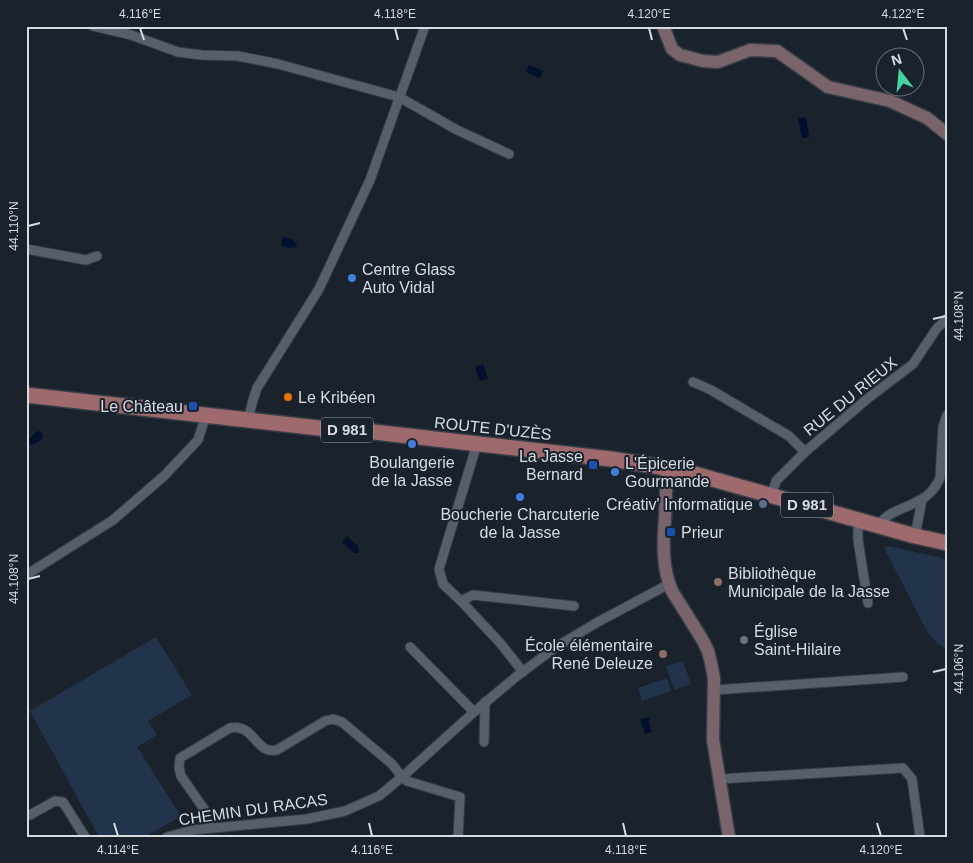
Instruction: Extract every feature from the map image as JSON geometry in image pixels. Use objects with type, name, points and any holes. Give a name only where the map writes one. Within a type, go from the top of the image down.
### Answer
[{"type":"main road","name":"ROUTE D'UZÈS","points":[[26,395],[604,458],[667,468],[772,495],[877,526],[947,543]]},
{"type":"street","points":[[93,26],[131,35],[178,52],[238,56],[278,64],[400,97],[457,130],[509,154]]},
{"type":"street","points":[[248,420],[257,388],[319,288],[370,180],[425,26]]},
{"type":"street","points":[[663,26],[672,49],[680,55],[703,61],[718,62],[750,50],[777,51],[828,87],[890,102],[928,118],[947,134]]},
{"type":"street","points":[[26,248],[86,260],[97,256]]},
{"type":"street","name":"RUE DU RIEUX","points":[[772,495],[776,481],[805,452],[867,399],[913,364],[937,328],[947,319]]},
{"type":"street","points":[[693,382],[711,390],[789,436],[805,452]]},
{"type":"street","points":[[26,575],[112,520],[164,476],[198,440],[206,415]]},
{"type":"street","points":[[877,526],[889,515],[922,500],[937,486],[940,478],[943,427],[947,415]]},
{"type":"street","points":[[477,444],[439,569],[443,584],[461,601],[524,672]]},
{"type":"street","points":[[667,468],[663,558],[669,584],[676,600],[708,651],[714,678],[713,740],[729,837]]},
{"type":"street","points":[[915,536],[922,500]]},
{"type":"street","points":[[858,520],[858,540],[868,603]]},
{"type":"street","name":"CHEMIN DU RACAS","points":[[167,837],[193,830],[307,819],[344,811],[378,796],[402,777],[474,712],[556,647],[669,584]]},
{"type":"street","points":[[461,601],[473,595],[574,606]]},
{"type":"street","points":[[410,647],[474,712]]},
{"type":"street","points":[[714,690],[903,677]]},
{"type":"street","points":[[484,742],[486,702]]},
{"type":"street","points":[[210,828],[206,812],[181,776],[179,768],[180,758],[230,728],[238,727],[245,729],[264,748],[272,751],[277,750],[325,721],[333,719],[342,722],[392,764],[407,781],[460,797],[458,837]]},
{"type":"street","points":[[720,778],[903,768],[912,778],[920,837]]},
{"type":"street","points":[[26,815],[30,815],[55,801],[63,802],[85,837]]},
{"type":"shaded area","points":[[529,65],[543,71],[540,78],[526,72]]},
{"type":"shaded area","points":[[806,117],[809,137],[802,138],[798,119]]},
{"type":"shaded area","points":[[285,237],[293,241],[297,245],[296,247],[282,246],[281,240]]},
{"type":"shaded area","points":[[483,364],[488,378],[480,381],[475,367]]},
{"type":"shaded area","points":[[39,431],[42,433],[42,439],[33,445],[28,444],[28,440]]},
{"type":"shaded area","points":[[347,536],[359,547],[357,553],[354,553],[342,542]]},
{"type":"shaded area","points":[[888,546],[947,559],[947,650],[938,644],[927,631],[884,548]]},
{"type":"shaded area","points":[[156,637],[192,695],[148,721],[157,735],[137,747],[181,816],[145,837],[99,837],[30,711]]},
{"type":"shaded area","points":[[683,661],[691,684],[674,690],[666,666]]},
{"type":"shaded area","points":[[667,678],[671,691],[642,701],[638,688]]},
{"type":"shaded area","points":[[649,717],[650,720],[648,721],[652,732],[645,734],[640,719]]},
{"type":"place","name":"Centre Glass Auto Vidal","points":[[352,278]]},
{"type":"place","name":"Le Kribéen","points":[[288,397]]},
{"type":"place","name":"Le Château","points":[[193,406]]},
{"type":"place","name":"Boulangerie de la Jasse","points":[[412,444]]},
{"type":"place","name":"La Jasse Bernard","points":[[593,465]]},
{"type":"place","name":"L'Épicerie Gourmande","points":[[615,472]]},
{"type":"place","name":"Boucherie Charcuterie de la Jasse","points":[[520,497]]},
{"type":"place","name":"Créativ' Informatique","points":[[763,504]]},
{"type":"place","name":"Prieur","points":[[671,532]]},
{"type":"place","name":"Bibliothèque Municipale de la Jasse","points":[[718,582]]},
{"type":"place","name":"Église Saint-Hilaire","points":[[744,640]]},
{"type":"place","name":"École élémentaire René Deleuze","points":[[663,654]]}]
